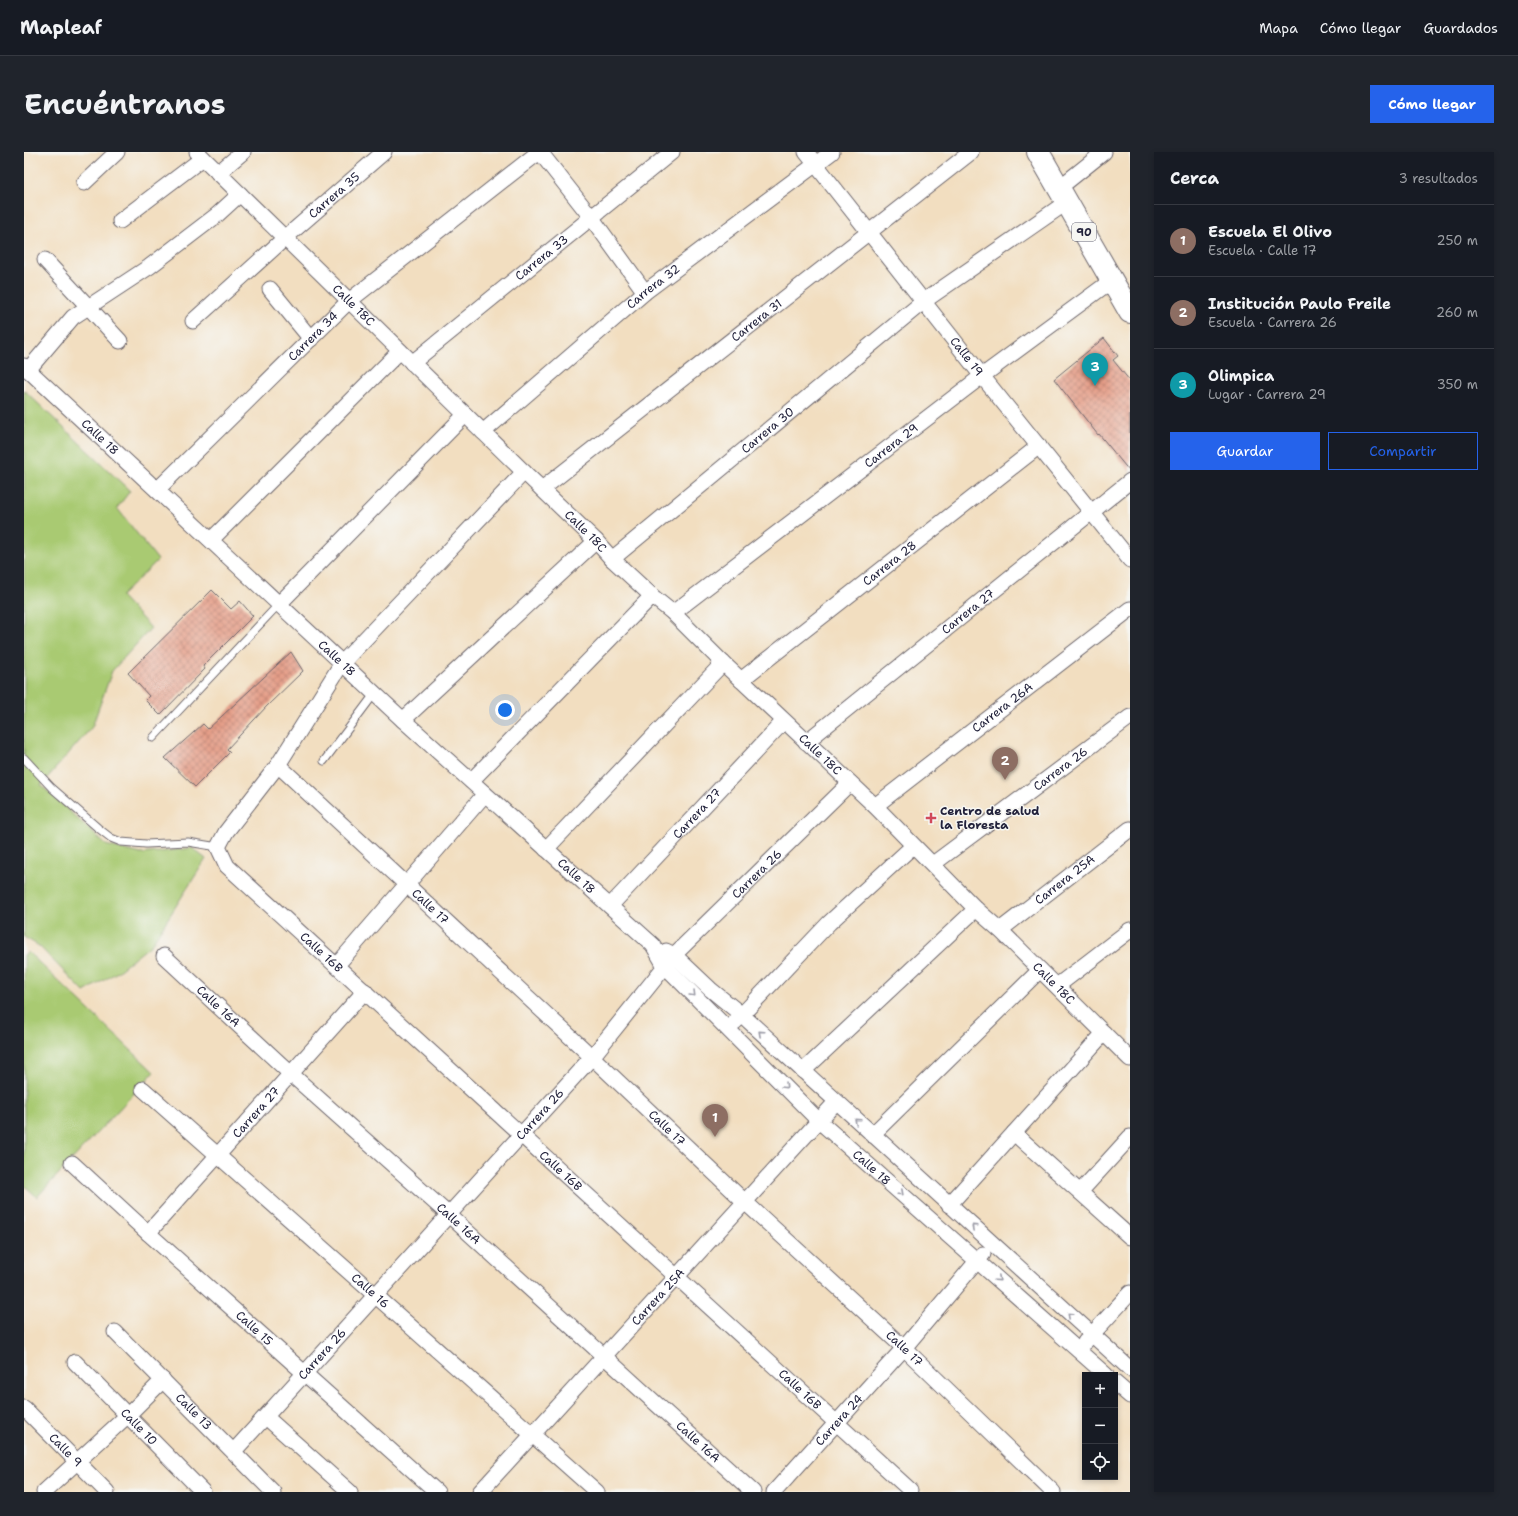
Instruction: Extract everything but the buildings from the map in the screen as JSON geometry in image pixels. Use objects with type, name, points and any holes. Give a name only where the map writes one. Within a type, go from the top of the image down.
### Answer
[{"type":"main road","name":"90","points":[[1038,152],[1130,312]]},
{"type":"street","points":[[84,183],[117,152]]},
{"type":"street","points":[[218,173],[244,152]]},
{"type":"street","name":"Carrera 35","points":[[194,321],[285,238],[384,152]]},
{"type":"street","points":[[540,152],[591,217],[645,292]]},
{"type":"street","name":"Carrera 34","points":[[157,490],[349,301],[540,152]]},
{"type":"street","name":"Carrera 33","points":[[412,363],[672,152]]},
{"type":"street","name":"Calle 19","points":[[806,152],[982,376],[1130,560]]},
{"type":"street","name":"Carrera 32","points":[[483,432],[645,292],[832,152]]},
{"type":"street","name":"Carrera 31","points":[[542,489],[971,152]]},
{"type":"street","points":[[1063,195],[1104,152]]},
{"type":"street","points":[[120,221],[200,155]]},
{"type":"street","name":"Calle 18C","points":[[200,155],[612,559],[673,613],[740,680],[875,806],[976,909],[1000,930],[1104,1033],[1125,1045],[1130,1059]]},
{"type":"street","points":[[26,368],[73,317],[149,267],[217,215],[240,194]]},
{"type":"street","name":"Carrera 30","points":[[612,559],[924,301],[1063,195]]},
{"type":"street","points":[[45,260],[120,341]]},
{"type":"street","name":"Carrera 29","points":[[673,613],[982,376],[1111,281]]},
{"type":"street","points":[[270,289],[311,339]]},
{"type":"street","points":[[211,540],[400,351]]},
{"type":"street","name":"Calle 18","points":[[26,368],[403,720],[670,961],[728,1030],[819,1121],[1103,1372]]},
{"type":"street","points":[[279,604],[466,415]]},
{"type":"street","name":"Carrera 28","points":[[740,680],[1039,446]]},
{"type":"street","points":[[218,847],[226,832],[278,765],[342,663],[524,472]]},
{"type":"street","name":"Carrera 27","points":[[806,742],[1130,481]]},
{"type":"street","points":[[403,720],[596,542]]},
{"type":"street","points":[[471,781],[652,596]]},
{"type":"street","name":"Carrera 26A","points":[[875,806],[1130,609]]},
{"type":"street","points":[[546,849],[723,663]]},
{"type":"street","name":"Carrera 26","points":[[933,864],[1130,717]]},
{"type":"street","name":"Carrera 27","points":[[610,906],[784,721]]},
{"type":"street","name":"Calle 17","points":[[278,765],[592,1057],[745,1202],[904,1348],[1053,1492]]},
{"type":"street","name":"Carrera 26","points":[[234,1452],[592,1057],[670,961],[850,783]]},
{"type":"street","points":[[337,965],[485,794]]},
{"type":"street","name":"Carrera 25A","points":[[1000,930],[1130,829]]},
{"type":"street","points":[[728,1030],[829,922],[913,846]]},
{"type":"street","name":"Calle 16B","points":[[218,847],[227,866],[910,1490]]},
{"type":"street","points":[[803,1071],[976,909]]},
{"type":"street","points":[[1057,986],[1130,930]]},
{"type":"street","name":"Calle 16A","points":[[164,956],[291,1074],[449,1215],[754,1492]]},
{"type":"street","name":"Calle 18","points":[[670,961],[710,988],[742,1016],[1130,1369]]},
{"type":"street","name":"Calle 18","points":[[872,1135],[1040,970]]},
{"type":"street","name":"Carrera 27","points":[[148,1234],[365,991]]},
{"type":"street","points":[[949,1205],[1104,1033]]},
{"type":"street","name":"Calle 16","points":[[143,1089],[597,1492]]},
{"type":"street","name":"Carrera 25A","points":[[480,1492],[836,1102]]},
{"type":"street","points":[[1014,1132],[1130,1237]]},
{"type":"street","points":[[1080,1192],[1130,1137]]},
{"type":"street","name":"Calle 15","points":[[72,1163],[148,1234],[437,1492]]},
{"type":"street","name":"Carrera 24","points":[[774,1492],[904,1348],[992,1244]]},
{"type":"street","points":[[1078,1350],[1130,1293]]},
{"type":"street","name":"Calle 13","points":[[115,1332],[273,1492]]},
{"type":"street","name":"Calle 10","points":[[75,1362],[203,1492]]},
{"type":"street","points":[[44,1492],[128,1415],[163,1380]]},
{"type":"street","points":[[1118,1386],[1130,1396]]},
{"type":"street","name":"Calle 9","points":[[24,1408],[106,1492]]},
{"type":"street","points":[[266,1416],[350,1492]]},
{"type":"lane","points":[[153,738],[279,604]]},
{"type":"lane","points":[[324,761],[375,693]]},
{"type":"lane","points":[[24,758],[52,788],[111,838],[121,842],[146,844],[188,842],[218,847]]},
{"type":"green space","points":[[24,390],[130,491],[117,508],[158,560],[121,596],[151,628],[112,671],[92,727],[41,785],[106,845],[141,854],[192,848],[206,859],[151,945],[116,973],[84,992],[39,946],[24,937]]},
{"type":"green space","points":[[28,952],[154,1072],[37,1197],[24,1185],[24,955]]},
{"type":"place","name":"Olimpica","points":[[1095,386]]},
{"type":"place","name":"Institución Paulo Freile","points":[[1005,780]]},
{"type":"place","name":"Centro de salud la Floresta","points":[[931,818]]},
{"type":"place","name":"Escuela El Olivo","points":[[715,1137]]}]
